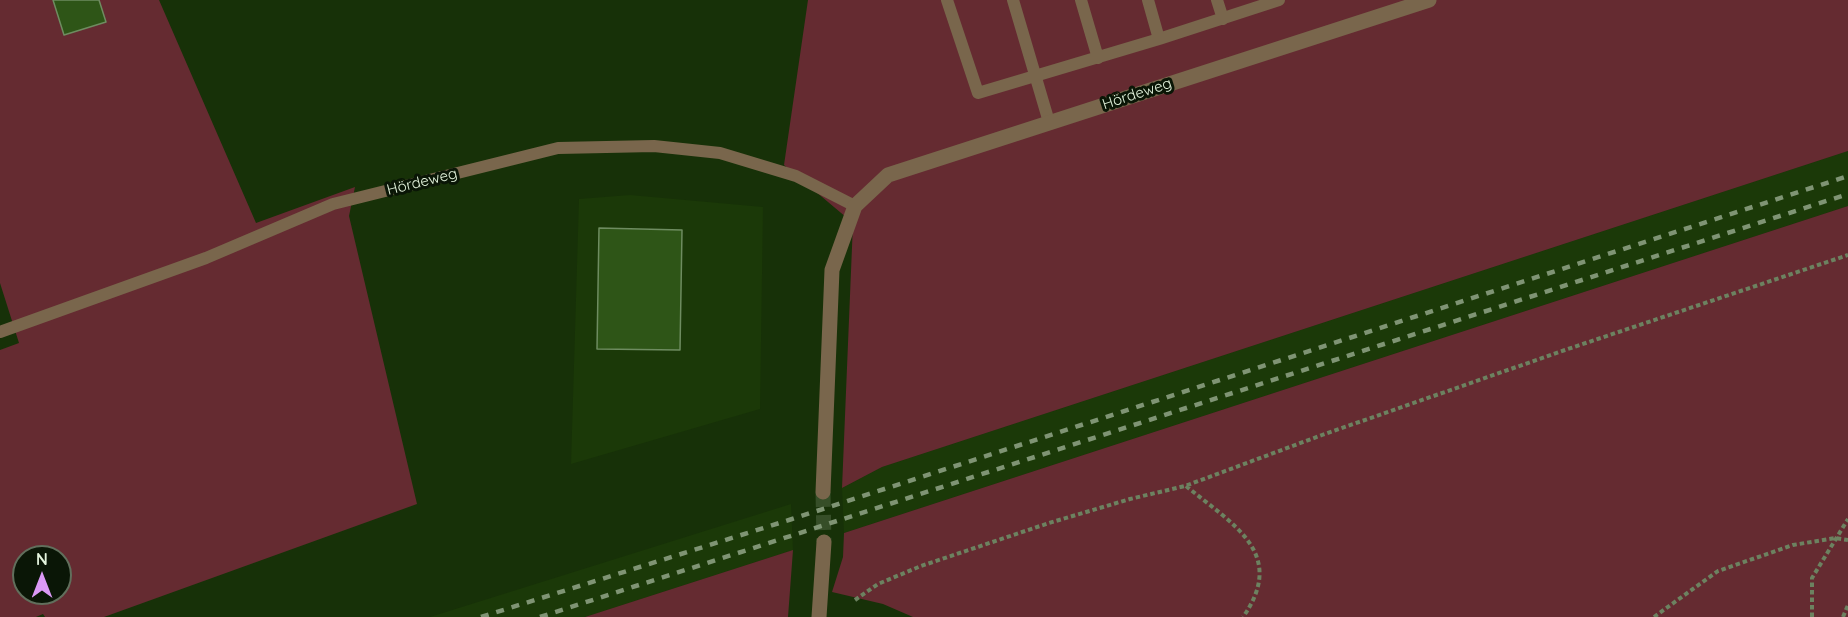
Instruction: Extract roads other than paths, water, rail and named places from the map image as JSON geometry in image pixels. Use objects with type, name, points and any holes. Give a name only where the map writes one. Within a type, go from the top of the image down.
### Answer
[{"type":"street","name":"Hördeweg","points":[[823,492],[832,270],[855,206],[888,175],[1430,0]]},
{"type":"street","points":[[819,617],[824,542]]},
{"type":"lane","points":[[947,0],[978,93],[1037,77],[1279,0]]},
{"type":"lane","points":[[1013,0],[1049,122]]},
{"type":"lane","points":[[1081,0],[1098,58]]},
{"type":"lane","points":[[1148,0],[1159,39]]},
{"type":"lane","points":[[1217,0],[1223,19]]},
{"type":"lane","name":"Hördeweg","points":[[0,332],[206,258],[333,204],[558,148],[654,146],[720,153],[796,176],[855,206]]},
{"type":"tunnel","points":[[823,492],[824,542]]},
{"type":"railway","points":[[481,617],[792,519],[1848,176]]},
{"type":"railway","points":[[540,617],[1848,194]]}]
